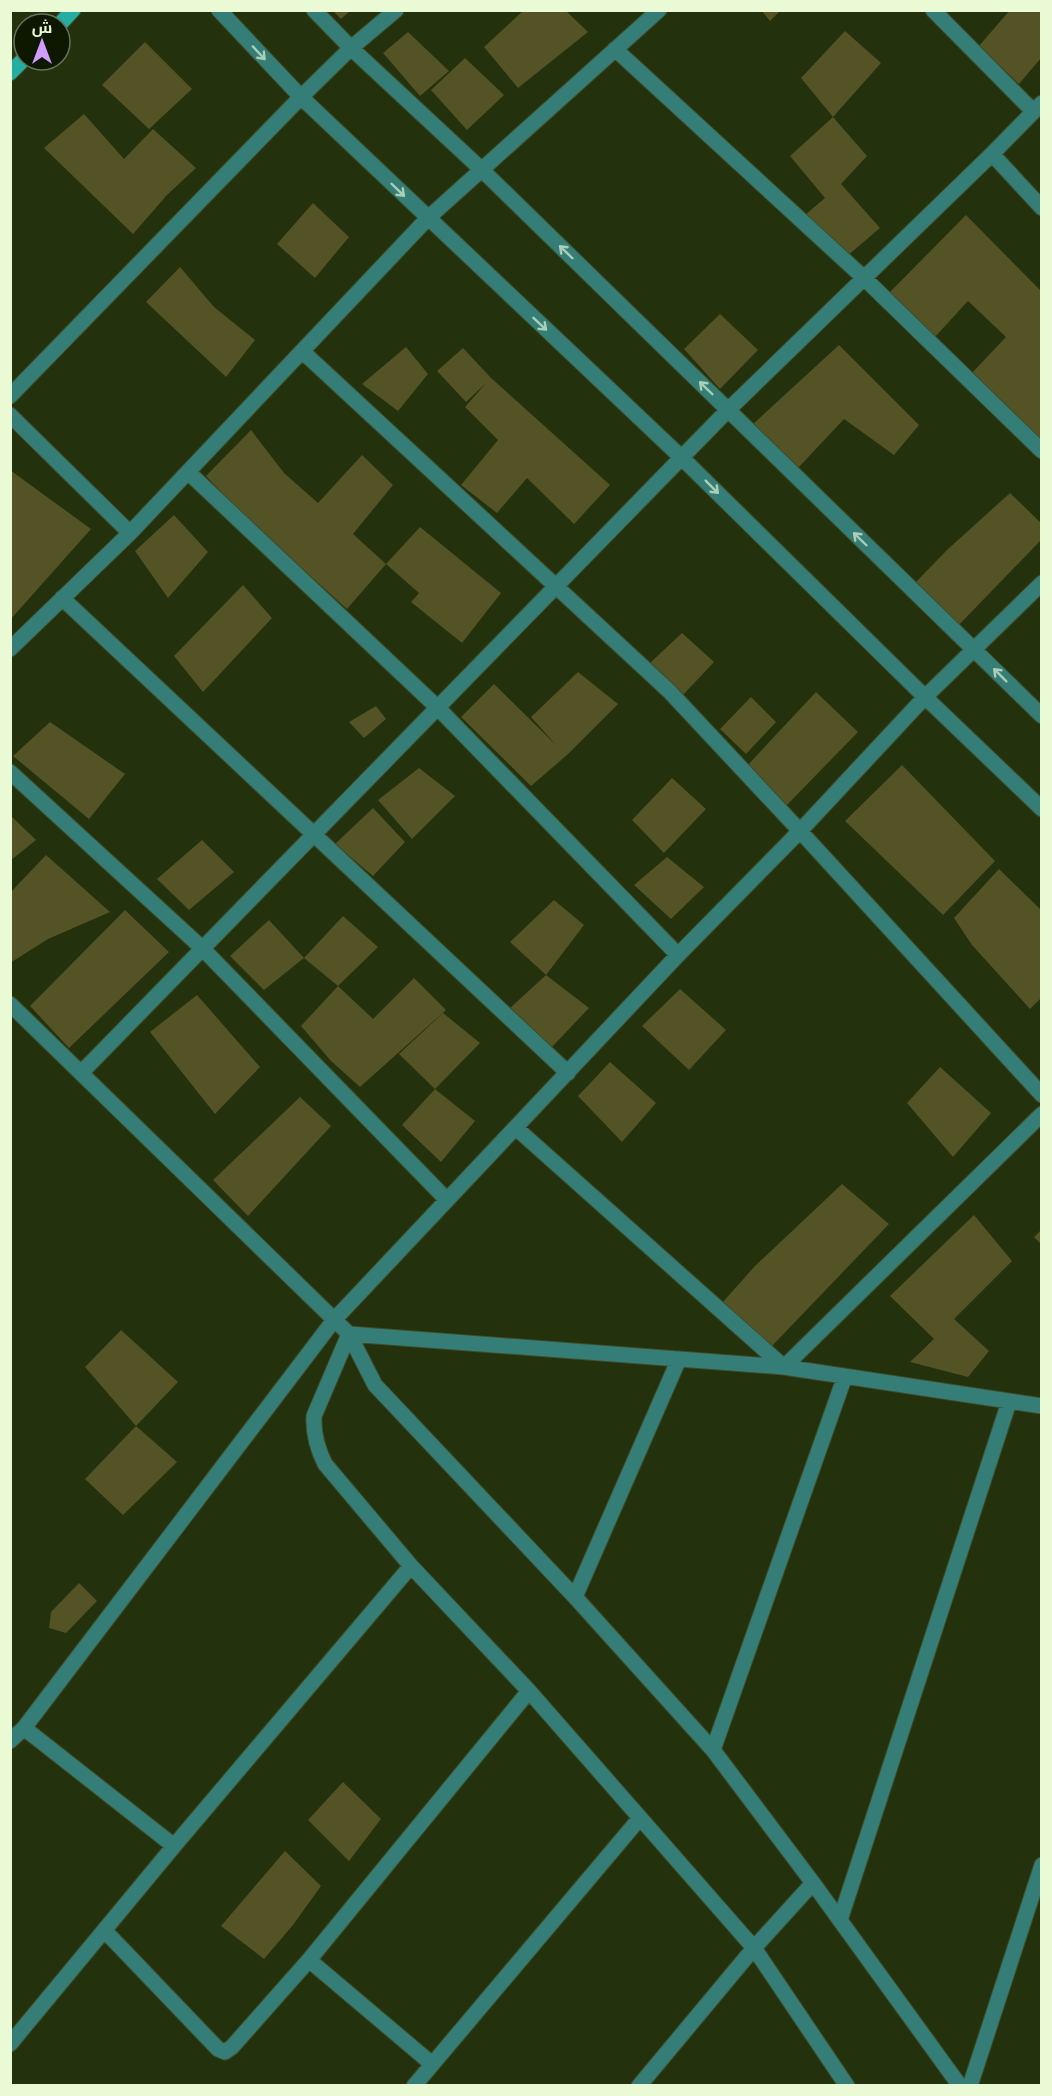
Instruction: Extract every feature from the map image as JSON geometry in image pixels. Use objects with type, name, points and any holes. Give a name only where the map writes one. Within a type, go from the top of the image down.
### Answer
[{"type":"street","points":[[219,10],[301,97],[682,458],[925,698],[1041,808]]},
{"type":"street","points":[[314,10],[1041,716]]},
{"type":"street","points":[[10,396],[301,97],[351,48],[396,10]]},
{"type":"street","points":[[10,649],[129,533],[428,218],[659,10]]},
{"type":"street","points":[[81,1073],[728,410],[992,154],[1037,107],[933,10]]},
{"type":"street","points":[[615,49],[864,278],[1041,451]]},
{"type":"street","points":[[992,154],[1041,208]]},
{"type":"street","points":[[303,352],[669,691],[1041,1095]]},
{"type":"street","points":[[10,415],[129,533]]},
{"type":"street","points":[[188,472],[437,707],[678,955]]},
{"type":"street","points":[[10,1741],[24,1728],[334,1320],[678,955],[800,831],[925,698],[1041,583]]},
{"type":"street","points":[[62,598],[568,1073]]},
{"type":"street","points":[[10,772],[202,948],[447,1200]]},
{"type":"street","points":[[10,1004],[349,1334],[375,1385],[575,1597],[712,1750],[813,1883],[960,2085]]},
{"type":"street","points":[[784,1367],[1041,1114]]},
{"type":"street","points":[[516,1128],[784,1367]]},
{"type":"street","points":[[349,1334],[784,1367],[1041,1406]]},
{"type":"street","points":[[349,1334],[315,1416],[313,1430],[317,1449],[325,1464],[411,1566],[528,1691],[753,1948],[847,2085]]},
{"type":"street","points":[[575,1597],[679,1359]]},
{"type":"street","points":[[712,1750],[845,1376]]},
{"type":"street","points":[[840,1920],[1010,1402]]},
{"type":"street","points":[[10,2044],[411,1566]]},
{"type":"street","points":[[105,1931],[218,2049],[225,2052],[232,2048],[309,1960],[528,1691]]},
{"type":"street","points":[[24,1728],[174,1846]]},
{"type":"street","points":[[414,2085],[640,1818]]},
{"type":"street","points":[[970,2085],[1041,1865]]},
{"type":"street","points":[[639,2085],[753,1948],[813,1883]]},
{"type":"street","points":[[309,1960],[432,2064]]},
{"type":"building","points":[[332,10],[351,10],[341,19]]},
{"type":"building","points":[[524,10],[565,10],[588,32],[518,88],[484,47]]},
{"type":"building","points":[[761,10],[781,10],[770,21]]},
{"type":"building","points":[[1010,10],[1041,10],[1041,58],[1019,84],[979,46]]},
{"type":"building","points":[[845,31],[881,63],[833,117],[801,78]]},
{"type":"building","points":[[408,32],[449,71],[420,96],[383,53]]},
{"type":"building","points":[[145,42],[192,89],[149,129],[102,85]]},
{"type":"building","points":[[465,58],[504,95],[467,130],[431,90]]},
{"type":"building","points":[[84,114],[124,159],[153,129],[196,168],[167,195],[133,234],[44,148]]},
{"type":"building","points":[[833,117],[867,156],[841,184],[880,228],[846,257],[805,215],[825,198],[790,156]]},
{"type":"building","points":[[313,203],[349,237],[315,278],[277,244]]},
{"type":"building","points":[[966,215],[1041,291],[1041,445],[969,376],[1006,337],[968,301],[934,338],[889,293]]},
{"type":"building","points":[[180,267],[214,307],[255,340],[226,377],[146,302]]},
{"type":"building","points":[[720,314],[758,350],[720,389],[684,349]]},
{"type":"building","points":[[839,345],[919,425],[894,455],[844,419],[797,469],[752,425]]},
{"type":"building","points":[[406,347],[428,374],[398,411],[362,384]]},
{"type":"building","points":[[463,348],[491,378],[610,485],[574,524],[527,478],[497,513],[461,485],[498,440],[465,407],[486,383],[466,402],[437,371]]},
{"type":"building","points":[[251,430],[284,473],[318,503],[362,455],[393,485],[353,534],[386,564],[347,609],[243,515],[206,476]]},
{"type":"building","points":[[10,470],[91,529],[10,620]]},
{"type":"building","points":[[1010,493],[1041,523],[1041,540],[956,628],[915,583],[947,550]]},
{"type":"building","points":[[174,515],[208,552],[168,598],[135,551]]},
{"type":"building","points":[[420,527],[501,593],[462,643],[411,602],[419,593],[386,564]]},
{"type":"building","points":[[243,585],[272,618],[203,692],[174,656]]},
{"type":"building","points":[[682,633],[714,662],[682,696],[650,663]]},
{"type":"building","points":[[578,672],[618,704],[567,755],[531,786],[461,717],[494,684],[556,745],[531,717]]},
{"type":"building","points":[[816,692],[858,732],[784,808],[745,768]]},
{"type":"building","points":[[751,697],[776,722],[746,754],[720,729]]},
{"type":"building","points":[[376,706],[386,719],[364,738],[349,722]]},
{"type":"building","points":[[50,722],[125,774],[89,819],[13,756]]},
{"type":"building","points":[[902,765],[995,861],[943,915],[845,821]]},
{"type":"building","points":[[419,768],[455,796],[412,839],[378,800]]},
{"type":"building","points":[[672,778],[706,809],[664,853],[632,820]]},
{"type":"building","points":[[373,808],[405,842],[373,876],[335,844]]},
{"type":"building","points":[[10,815],[36,840],[10,861]]},
{"type":"building","points":[[202,840],[234,872],[189,910],[157,879]]},
{"type":"building","points":[[46,855],[110,912],[48,939],[10,963],[10,893]]},
{"type":"building","points":[[667,857],[704,887],[671,919],[634,885]]},
{"type":"building","points":[[999,869],[1041,910],[1041,998],[1030,1009],[972,945],[954,918]]},
{"type":"building","points":[[554,900],[584,925],[546,975],[510,942]]},
{"type":"building","points":[[125,910],[169,952],[69,1048],[30,1006]]},
{"type":"building","points":[[343,916],[378,947],[338,986],[304,958]]},
{"type":"building","points":[[269,920],[304,958],[264,990],[230,956]]},
{"type":"building","points":[[546,975],[589,1008],[550,1049],[509,1009]]},
{"type":"building","points":[[414,978],[446,1010],[360,1087],[331,1061],[301,1026],[338,986],[373,1019]]},
{"type":"building","points":[[680,989],[726,1030],[689,1070],[642,1026]]},
{"type":"building","points":[[197,995],[260,1067],[215,1114],[150,1032]]},
{"type":"building","points":[[443,1013],[480,1043],[435,1089],[399,1054]]},
{"type":"building","points":[[610,1062],[656,1103],[622,1142],[578,1096]]},
{"type":"building","points":[[940,1067],[991,1113],[953,1157],[907,1103]]},
{"type":"building","points":[[435,1089],[475,1121],[441,1162],[402,1125]]},
{"type":"building","points":[[300,1097],[331,1126],[248,1216],[213,1180]]},
{"type":"building","points":[[842,1184],[889,1224],[770,1348],[722,1303],[755,1266]]},
{"type":"building","points":[[974,1215],[1012,1261],[954,1319],[989,1351],[968,1377],[910,1362],[934,1339],[890,1296]]},
{"type":"building","points":[[1041,1230],[1041,1244],[1034,1237]]},
{"type":"building","points":[[121,1330],[178,1382],[136,1426],[85,1367]]},
{"type":"building","points":[[136,1426],[177,1462],[123,1515],[85,1479]]},
{"type":"building","points":[[79,1583],[97,1601],[66,1633],[49,1628],[51,1612]]},
{"type":"building","points":[[343,1782],[381,1819],[349,1861],[308,1820]]},
{"type":"building","points":[[285,1851],[321,1886],[293,1925],[264,1959],[221,1926]]}]
